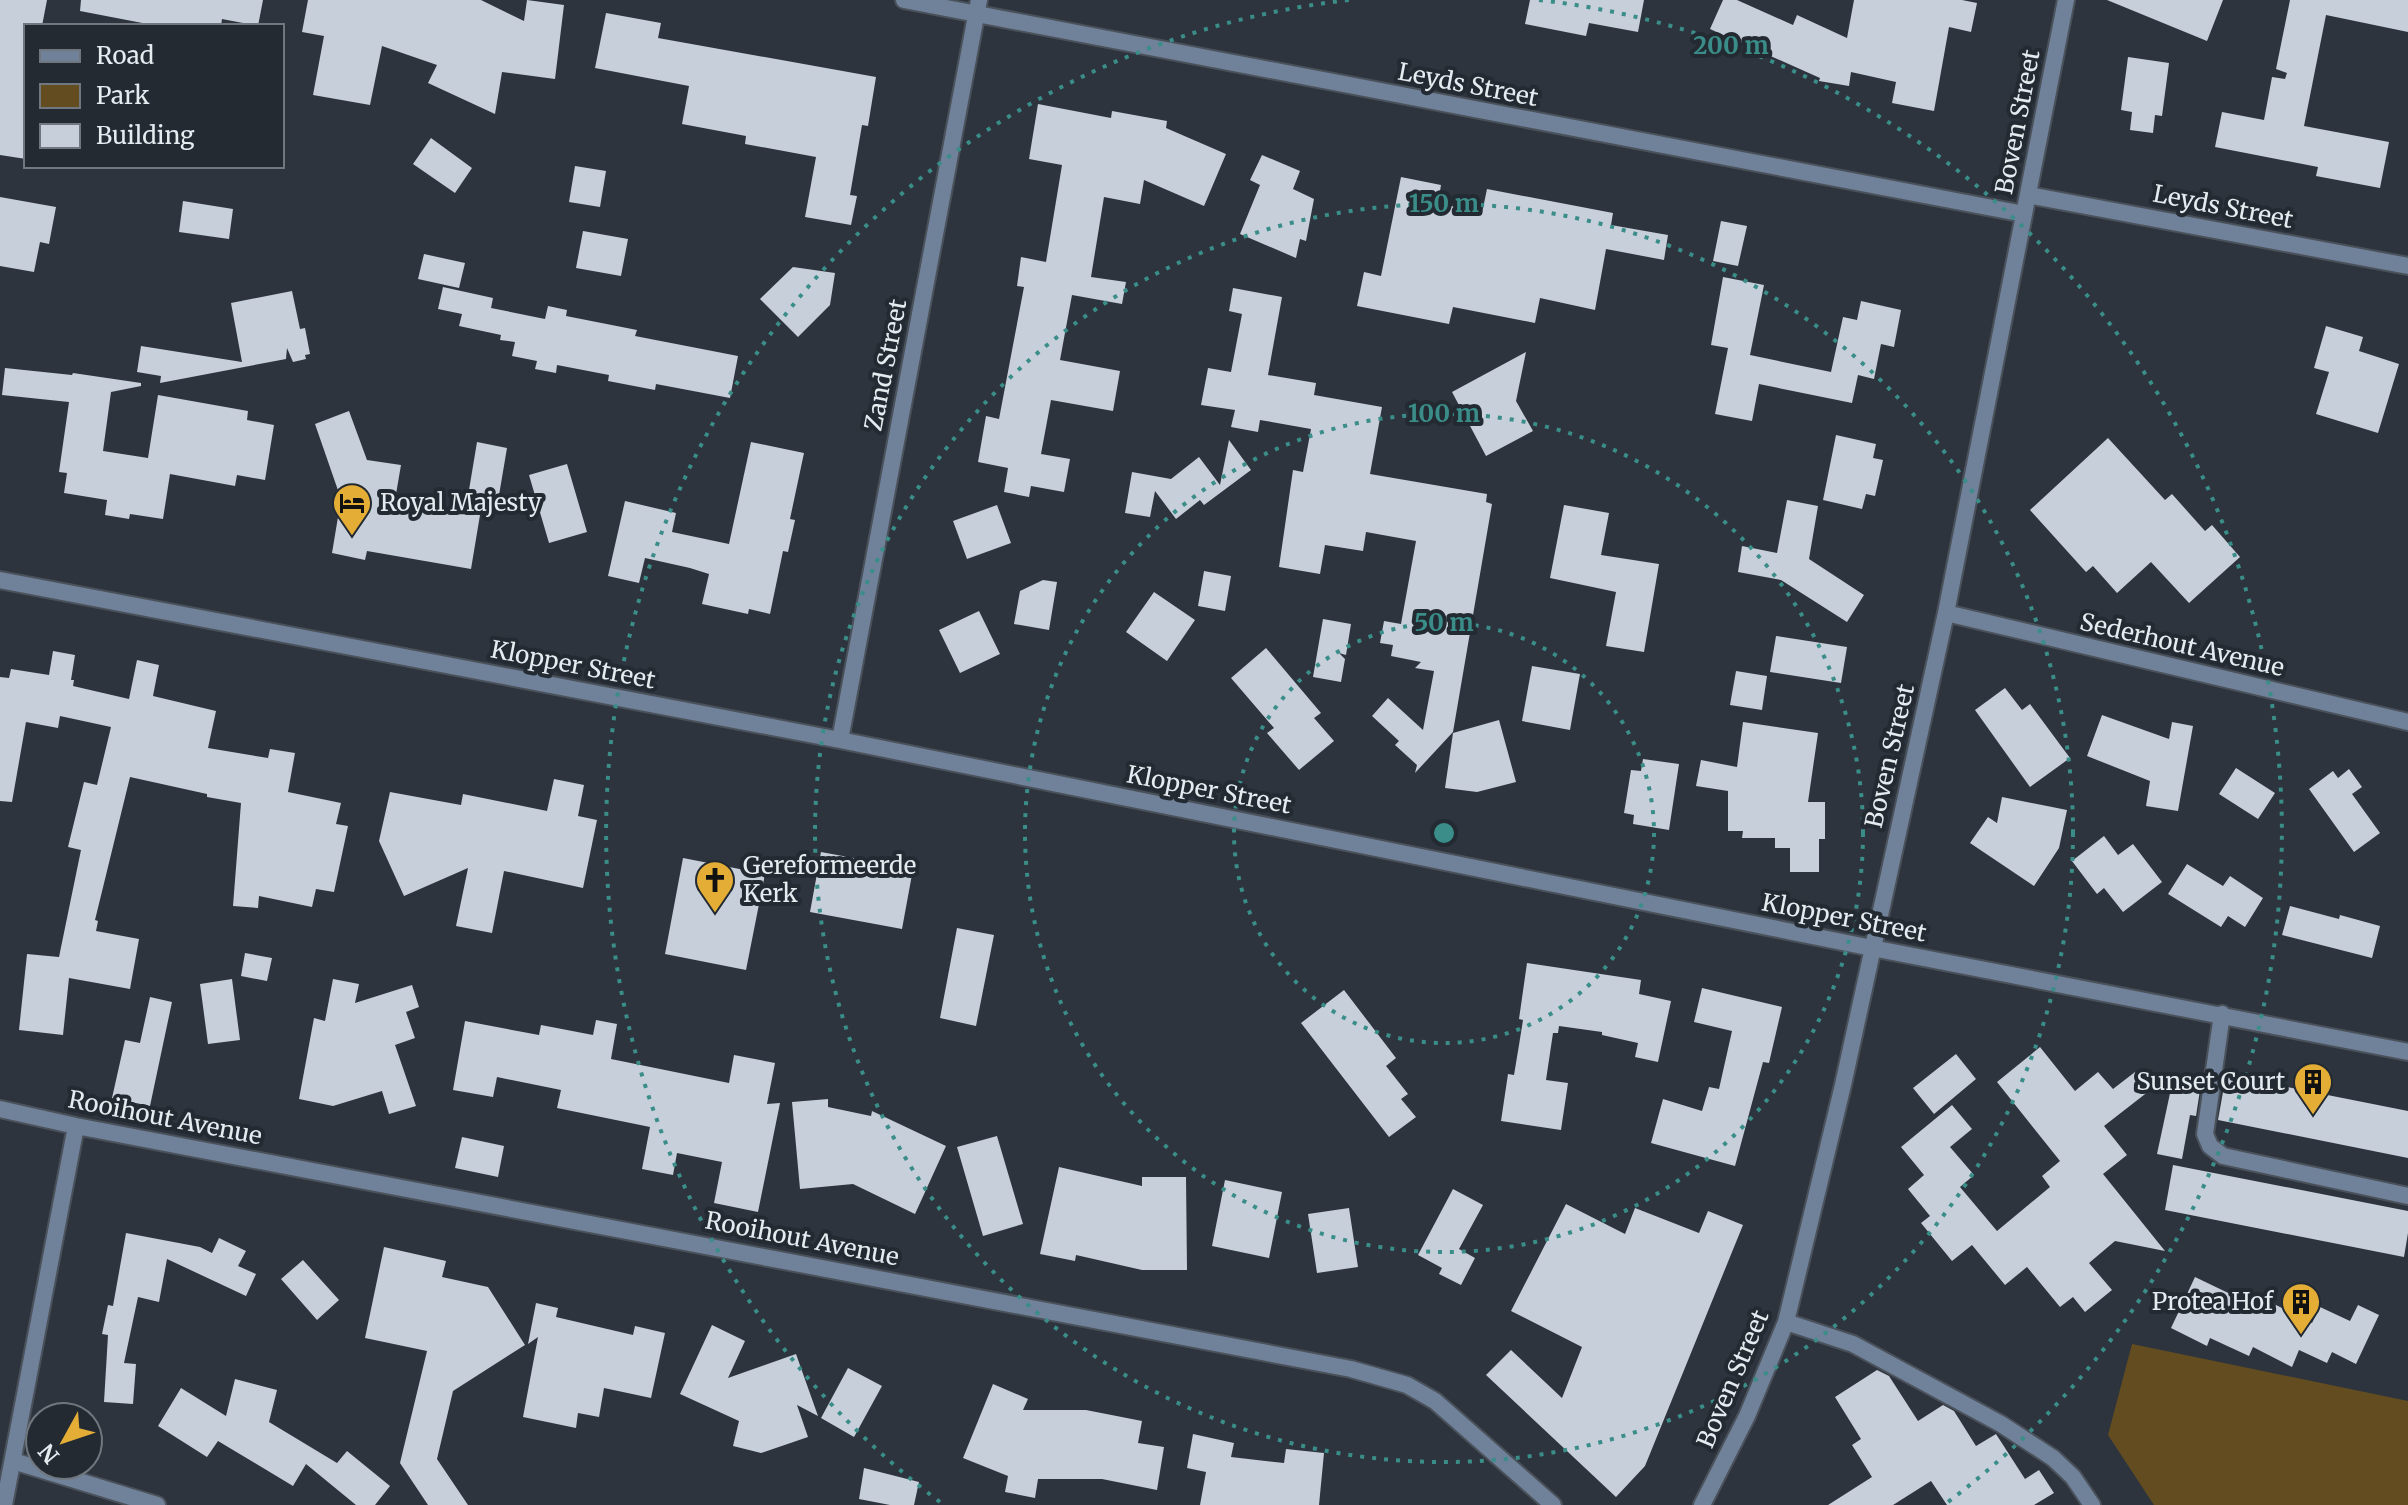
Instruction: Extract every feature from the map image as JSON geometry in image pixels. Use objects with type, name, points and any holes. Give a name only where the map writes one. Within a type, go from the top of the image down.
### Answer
[{"type":"street","name":"Leyds Street","points":[[904,0],[978,7],[2024,214]]},
{"type":"street","name":"Boven Street","points":[[1702,1505],[1747,1416],[1786,1322],[1843,1085],[1946,613],[2066,0]]},
{"type":"street","name":"Zand Street","points":[[840,740],[978,7]]},
{"type":"street","name":"Leyds Street","points":[[2028,195],[2408,266]]},
{"type":"street","name":"Klopper Street","points":[[0,580],[840,740],[1872,948],[2408,1052]]},
{"type":"street","name":"Sederhout Avenue","points":[[1946,613],[2408,722]]},
{"type":"street","points":[[2222,1014],[2205,1134],[2210,1146],[2223,1156],[2408,1196]]},
{"type":"street","name":"Rooihout Avenue","points":[[0,1109],[1351,1369],[1407,1385],[1435,1401],[1553,1505]]},
{"type":"street","points":[[4,1505],[76,1126]]},
{"type":"street","points":[[1786,1322],[1853,1344],[2001,1424],[2053,1458],[2073,1477],[2092,1505]]},
{"type":"street","points":[[13,1461],[157,1505]]},
{"type":"green space","points":[[2132,1344],[2408,1401],[2408,1505],[2154,1505],[2108,1435]]},
{"type":"building","points":[[0,0],[47,0],[42,24],[24,24],[24,159],[0,155]]},
{"type":"building","points":[[81,0],[263,0],[258,24],[222,19],[221,24],[148,24],[80,11]]},
{"type":"building","points":[[308,0],[481,0],[524,21],[527,0],[564,5],[555,79],[502,72],[495,114],[428,83],[437,65],[382,46],[370,105],[313,95],[324,36],[302,32]]},
{"type":"building","points":[[1530,0],[1644,0],[1638,32],[1589,23],[1586,36],[1525,24]]},
{"type":"building","points":[[1723,0],[1737,0],[1793,25],[1797,15],[1847,38],[1854,0],[1962,0],[1977,3],[1971,32],[1949,27],[1934,111],[1892,103],[1896,82],[1851,72],[1849,86],[1819,81],[1820,78],[1710,29]]},
{"type":"building","points":[[2107,0],[2223,0],[2207,41]]},
{"type":"building","points":[[2290,0],[2408,0],[2408,32],[2326,15],[2304,126],[2389,142],[2380,188],[2316,176],[2318,167],[2215,147],[2222,112],[2264,120],[2272,77],[2285,79],[2287,73],[2276,69]]},
{"type":"building","points":[[606,13],[661,23],[658,38],[876,77],[868,126],[862,125],[850,195],[857,196],[851,225],[805,217],[816,157],[745,144],[746,136],[682,124],[689,86],[595,68]]},
{"type":"building","points":[[2128,57],[2169,63],[2162,116],[2155,115],[2153,133],[2130,130],[2132,112],[2121,110]]},
{"type":"building","points":[[1038,104],[1111,118],[1112,111],[1167,121],[1166,128],[1226,154],[1204,206],[1144,180],[1140,204],[1104,197],[1091,277],[1126,282],[1122,304],[1072,295],[1060,360],[1120,371],[1113,411],[1051,400],[1041,454],[1070,459],[1064,492],[1031,486],[1029,497],[1004,492],[1008,468],[978,462],[986,416],[999,419],[1024,287],[1017,286],[1021,257],[1046,262],[1062,165],[1029,159]]},
{"type":"building","points":[[431,138],[472,168],[455,193],[413,164]]},
{"type":"building","points":[[1262,155],[1300,171],[1293,189],[1314,199],[1306,241],[1300,239],[1296,258],[1240,234],[1260,185],[1250,180]]},
{"type":"building","points":[[575,166],[606,171],[600,207],[569,202]]},
{"type":"building","points":[[1401,177],[1441,185],[1438,203],[1482,213],[1487,189],[1613,213],[1611,225],[1668,235],[1664,260],[1606,249],[1595,310],[1540,298],[1535,323],[1453,307],[1449,324],[1357,306],[1364,272],[1381,276]]},
{"type":"building","points":[[0,197],[56,207],[49,244],[40,242],[34,272],[0,266]]},
{"type":"building","points":[[183,201],[233,209],[229,239],[179,232]]},
{"type":"building","points":[[1721,221],[1747,226],[1738,266],[1713,261]]},
{"type":"building","points":[[583,231],[628,239],[621,276],[576,268]]},
{"type":"building","points":[[424,254],[465,263],[459,288],[418,279]]},
{"type":"building","points":[[793,267],[835,273],[830,305],[798,337],[760,299]]},
{"type":"building","points":[[1723,277],[1764,285],[1750,355],[1831,372],[1843,317],[1857,320],[1861,301],[1901,310],[1894,347],[1881,344],[1874,379],[1858,375],[1852,403],[1759,384],[1752,421],[1715,414],[1728,348],[1711,345]]},
{"type":"building","points":[[443,287],[493,298],[491,308],[545,319],[548,306],[567,310],[566,316],[637,330],[635,336],[738,356],[730,398],[656,384],[655,390],[608,381],[609,375],[557,365],[556,373],[535,369],[537,361],[512,356],[515,342],[500,340],[501,335],[459,326],[462,314],[438,309]]},
{"type":"building","points":[[1233,288],[1282,297],[1268,375],[1316,383],[1314,395],[1382,407],[1370,474],[1487,494],[1486,502],[1492,504],[1453,732],[1415,773],[1417,765],[1395,745],[1399,741],[1372,716],[1388,698],[1423,730],[1434,671],[1415,668],[1421,662],[1391,656],[1393,645],[1380,643],[1384,621],[1401,624],[1416,541],[1366,532],[1363,551],[1325,545],[1320,574],[1279,567],[1293,470],[1303,472],[1311,429],[1260,420],[1258,432],[1231,427],[1235,410],[1201,405],[1208,368],[1231,372],[1242,314],[1229,311]]},
{"type":"building","points":[[292,291],[300,329],[305,328],[310,354],[305,355],[306,359],[293,362],[287,348],[286,359],[160,383],[161,376],[137,372],[141,346],[242,362],[231,303]]},
{"type":"building","points":[[2326,326],[2363,337],[2359,351],[2399,364],[2378,433],[2316,414],[2329,372],[2314,368]]},
{"type":"building","points":[[1526,352],[1516,401],[1533,431],[1486,456],[1452,392]]},
{"type":"building","points":[[5,368],[73,373],[141,383],[141,386],[111,392],[103,451],[148,458],[158,395],[248,411],[247,420],[274,425],[265,480],[237,475],[235,486],[170,474],[163,519],[130,514],[129,519],[105,515],[107,500],[64,493],[67,473],[59,472],[69,402],[2,395]]},
{"type":"building","points":[[349,411],[367,460],[401,465],[395,500],[480,515],[471,569],[367,551],[365,560],[332,553],[341,499],[315,424]]},
{"type":"building","points":[[1836,435],[1876,444],[1873,458],[1883,460],[1875,496],[1866,494],[1862,509],[1823,500]]},
{"type":"building","points":[[2108,438],[2165,500],[2172,494],[2205,531],[2212,525],[2240,557],[2189,603],[2151,562],[2117,593],[2093,566],[2086,572],[2030,510]]},
{"type":"building","points":[[1229,440],[1251,470],[1204,505],[1200,500],[1176,519],[1155,491],[1150,517],[1125,513],[1132,472],[1171,479],[1199,457],[1220,485]]},
{"type":"building","points":[[477,442],[507,448],[497,507],[467,502]]},
{"type":"building","points":[[751,442],[804,453],[790,519],[795,520],[788,552],[783,551],[770,614],[749,609],[748,614],[702,604],[709,574],[690,568],[645,558],[639,583],[608,576],[625,501],[676,513],[672,532],[729,544]]},
{"type":"building","points":[[567,464],[587,532],[549,543],[529,475]]},
{"type":"building","points":[[1787,500],[1818,506],[1809,559],[1864,595],[1847,622],[1781,580],[1738,572],[1742,546],[1777,553]]},
{"type":"building","points":[[997,505],[1011,543],[967,559],[953,521]]},
{"type":"building","points":[[1564,505],[1609,513],[1601,555],[1659,564],[1644,652],[1606,646],[1616,592],[1550,578]]},
{"type":"building","points":[[1204,571],[1231,576],[1225,611],[1198,606]]},
{"type":"building","points":[[1043,580],[1057,582],[1049,630],[1014,624],[1020,591]]},
{"type":"building","points":[[1154,592],[1195,620],[1167,661],[1126,632]]},
{"type":"building","points":[[979,611],[1000,654],[960,673],[939,630]]},
{"type":"building","points":[[1323,619],[1351,624],[1346,655],[1339,653],[1345,659],[1341,682],[1313,677]]},
{"type":"building","points":[[1776,636],[1847,647],[1841,683],[1770,672]]},
{"type":"building","points":[[1266,648],[1321,713],[1314,718],[1334,741],[1299,770],[1267,733],[1274,728],[1231,678]]},
{"type":"building","points":[[53,651],[75,655],[73,686],[129,699],[137,660],[159,665],[153,696],[216,711],[208,748],[268,758],[270,749],[295,753],[288,792],[341,803],[336,824],[348,826],[334,892],[316,889],[312,907],[259,896],[258,908],[233,906],[241,803],[130,777],[95,920],[98,921],[96,931],[139,939],[130,989],[69,978],[63,1035],[19,1030],[27,954],[59,957],[81,850],[68,847],[84,782],[97,785],[111,727],[60,716],[58,728],[26,722],[12,802],[0,801],[0,677],[9,678],[11,669],[49,675]]},
{"type":"building","points":[[1532,666],[1580,674],[1570,730],[1522,721]]},
{"type":"building","points":[[1736,671],[1767,676],[1762,710],[1730,705]]},
{"type":"building","points":[[2005,688],[2022,710],[2030,704],[2070,758],[2030,787],[1975,710]]},
{"type":"building","points":[[2102,715],[2169,739],[2172,722],[2193,726],[2178,811],[2146,806],[2150,781],[2087,756]]},
{"type":"building","points":[[1499,720],[1516,782],[1477,792],[1445,788],[1453,733]]},
{"type":"building","points":[[1743,722],[1818,733],[1808,802],[1825,802],[1825,839],[1819,839],[1819,872],[1790,872],[1790,848],[1775,848],[1775,838],[1742,838],[1743,831],[1728,831],[1728,791],[1696,786],[1701,760],[1737,767]]},
{"type":"building","points":[[1643,759],[1679,764],[1669,830],[1633,824],[1634,815],[1624,813],[1631,770],[1641,771]]},
{"type":"building","points":[[2236,768],[2275,793],[2258,819],[2219,794]]},
{"type":"building","points":[[2349,769],[2362,787],[2352,794],[2380,833],[2354,852],[2309,789],[2333,771],[2338,778]]},
{"type":"building","points":[[554,779],[584,785],[578,816],[597,820],[583,888],[504,871],[492,933],[456,926],[468,868],[404,896],[379,841],[390,792],[461,805],[463,794],[547,811]]},
{"type":"building","points":[[2002,797],[2067,810],[2059,848],[2034,886],[1970,843],[1988,817],[1997,823]]},
{"type":"building","points":[[2104,836],[2118,855],[2133,844],[2162,882],[2123,912],[2104,888],[2097,894],[2072,861]]},
{"type":"building","points":[[821,852],[913,869],[902,929],[810,912]]},
{"type":"building","name":"Gereformeerde Kerk","points":[[683,858],[765,874],[746,970],[665,954]]},
{"type":"building","points":[[2187,864],[2223,886],[2230,876],[2263,898],[2245,927],[2228,916],[2221,927],[2168,894]]},
{"type":"building","points":[[2290,906],[2380,926],[2372,958],[2282,935]]},
{"type":"building","points":[[957,928],[994,935],[976,1026],[940,1018]]},
{"type":"building","points":[[245,953],[272,958],[267,981],[241,976]]},
{"type":"building","points":[[1527,963],[1641,980],[1639,994],[1671,1001],[1658,1062],[1635,1057],[1638,1043],[1602,1035],[1602,1032],[1559,1026],[1558,1033],[1553,1033],[1546,1080],[1568,1083],[1561,1130],[1501,1121],[1508,1074],[1514,1075],[1519,1045],[1523,1020],[1519,1019]]},
{"type":"building","points":[[232,979],[240,1040],[208,1044],[200,984]]},
{"type":"building","points":[[333,979],[359,984],[355,1003],[412,985],[419,1007],[406,1012],[415,1038],[395,1045],[416,1106],[389,1114],[382,1091],[333,1106],[299,1099],[314,1018],[325,1021]]},
{"type":"building","points":[[1702,988],[1782,1007],[1769,1063],[1763,1062],[1735,1166],[1651,1143],[1663,1099],[1702,1111],[1709,1087],[1719,1089],[1732,1031],[1694,1022]]},
{"type":"building","points":[[1344,990],[1396,1058],[1386,1066],[1408,1094],[1401,1099],[1416,1117],[1389,1137],[1301,1023]]},
{"type":"building","points":[[150,997],[172,1002],[150,1106],[112,1098],[125,1040],[140,1043]]},
{"type":"building","points":[[596,1020],[617,1024],[611,1059],[729,1083],[734,1055],[775,1063],[767,1104],[780,1103],[758,1212],[714,1203],[722,1162],[677,1153],[673,1175],[642,1169],[650,1127],[557,1108],[561,1090],[497,1077],[493,1097],[453,1090],[465,1021],[539,1035],[541,1025],[593,1035]]},
{"type":"building","points":[[2040,1047],[2075,1091],[2098,1072],[2113,1089],[2135,1072],[2149,1091],[2104,1126],[2127,1155],[2103,1174],[2165,1251],[2115,1241],[2089,1263],[2112,1290],[2085,1312],[2073,1297],[2060,1307],[2027,1267],[2005,1285],[1972,1245],[1952,1261],[1921,1223],[1930,1216],[1908,1189],[1924,1175],[1901,1147],[1952,1105],[1972,1129],[1950,1147],[1974,1175],[1960,1187],[1997,1231],[2050,1187],[2042,1176],[2060,1161],[1997,1082]]},
{"type":"building","points":[[1956,1054],[1976,1079],[1934,1114],[1913,1088]]},
{"type":"building","name":"Sunset Court","points":[[2226,1075],[2408,1111],[2408,1158],[2218,1120]]},
{"type":"building","points":[[2172,1084],[2200,1090],[2196,1116],[2190,1115],[2182,1159],[2157,1154]]},
{"type":"building","points":[[828,1099],[828,1107],[871,1116],[872,1111],[946,1146],[915,1214],[853,1184],[800,1189],[792,1102]]},
{"type":"building","points":[[997,1136],[1023,1224],[983,1236],[957,1147]]},
{"type":"building","points":[[462,1137],[504,1146],[498,1177],[455,1168]]},
{"type":"building","points":[[2173,1165],[2408,1211],[2404,1257],[2165,1210]]},
{"type":"building","points":[[1059,1167],[1142,1186],[1142,1177],[1186,1177],[1187,1270],[1142,1270],[1076,1255],[1075,1261],[1040,1254]]},
{"type":"building","points":[[1225,1180],[1282,1192],[1269,1258],[1212,1246]]},
{"type":"building","points":[[1453,1189],[1483,1205],[1459,1249],[1475,1258],[1461,1285],[1439,1274],[1442,1268],[1418,1255]]},
{"type":"building","points":[[1566,1204],[1625,1234],[1635,1208],[1699,1233],[1708,1211],[1743,1225],[1645,1466],[1616,1497],[1486,1375],[1511,1350],[1562,1398],[1582,1347],[1511,1311]]},
{"type":"building","points":[[1349,1208],[1358,1267],[1317,1273],[1308,1214]]},
{"type":"building","points":[[126,1233],[200,1247],[212,1253],[219,1238],[246,1251],[238,1266],[256,1274],[246,1296],[167,1259],[159,1302],[138,1297],[124,1363],[136,1364],[133,1404],[104,1402],[108,1335],[102,1334],[108,1305],[113,1306]]},
{"type":"building","points":[[384,1247],[446,1261],[442,1277],[488,1287],[525,1345],[453,1391],[437,1459],[468,1505],[428,1505],[400,1463],[427,1351],[365,1338]]},
{"type":"building","points":[[303,1260],[339,1300],[317,1320],[281,1279]]},
{"type":"building","points":[[2195,1277],[2272,1314],[2276,1305],[2312,1323],[2320,1307],[2350,1321],[2358,1305],[2379,1315],[2356,1364],[2332,1352],[2327,1363],[2299,1350],[2292,1367],[2253,1347],[2249,1356],[2210,1338],[2207,1346],[2171,1328]]},
{"type":"building","points":[[536,1303],[558,1308],[556,1317],[633,1335],[635,1326],[665,1333],[651,1398],[604,1388],[599,1417],[578,1413],[576,1428],[523,1417],[538,1337],[528,1344]]},
{"type":"building","points":[[712,1325],[745,1341],[728,1378],[796,1354],[818,1416],[797,1405],[808,1437],[761,1453],[733,1446],[739,1421],[680,1394]]},
{"type":"building","points":[[848,1368],[882,1386],[854,1437],[821,1418]]},
{"type":"building","points":[[1877,1370],[1889,1376],[1918,1421],[1943,1405],[1954,1411],[1976,1446],[1996,1434],[2025,1479],[2039,1470],[2054,1493],[2034,1505],[1947,1505],[1931,1481],[1893,1505],[1828,1505],[1872,1477],[1852,1445],[1861,1439],[1835,1397]]},
{"type":"building","points":[[235,1379],[277,1390],[269,1422],[337,1463],[347,1451],[390,1486],[375,1505],[356,1505],[306,1464],[293,1486],[218,1441],[207,1457],[158,1426],[181,1388],[226,1416]]},
{"type":"building","points":[[993,1384],[1028,1399],[1023,1410],[1086,1410],[1142,1421],[1138,1443],[1164,1447],[1157,1490],[1102,1479],[1038,1479],[1035,1498],[1005,1492],[1008,1476],[963,1458]]},
{"type":"building","points":[[1193,1434],[1234,1443],[1231,1457],[1284,1463],[1286,1449],[1324,1453],[1319,1505],[1200,1505],[1206,1472],[1187,1468]]},
{"type":"building","points":[[864,1468],[919,1482],[914,1505],[890,1505],[859,1499]]},
{"type":"place","name":"Royal Majesty","points":[[352,537]]},
{"type":"place","name":"Gereformeerde Kerk","points":[[715,914]]},
{"type":"place","name":"Sunset Court","points":[[2313,1116]]},
{"type":"place","name":"Protea Hof","points":[[2301,1336]]}]
